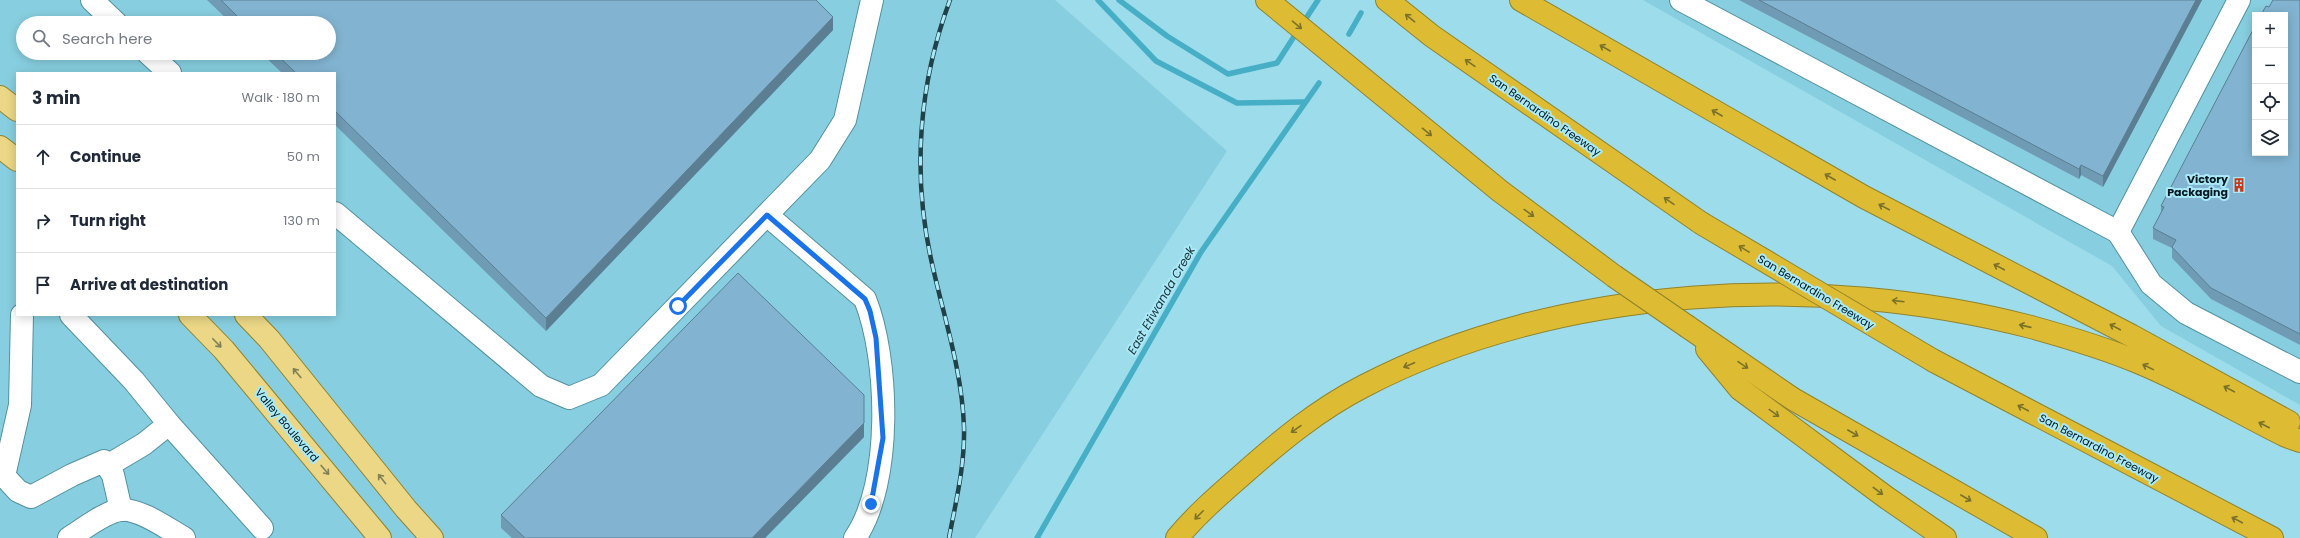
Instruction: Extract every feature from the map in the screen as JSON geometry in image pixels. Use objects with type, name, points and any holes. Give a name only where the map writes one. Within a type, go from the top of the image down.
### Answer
[{"type":"highway","points":[[1267,0],[1500,191],[1614,276],[1793,399],[2036,538]]},
{"type":"highway","name":"San Bernardino Freeway","points":[[1387,0],[1432,36],[1701,224],[1934,361],[2272,538]]},
{"type":"highway","points":[[1520,0],[1864,197],[2132,336],[2300,428]]},
{"type":"highway","points":[[1177,538],[1217,497],[1292,432],[1329,406],[1390,373],[1444,350],[1542,319],[1606,308],[1688,299],[1753,294],[1895,300],[1941,307],[2031,327],[2140,363],[2286,436],[2300,441]]},
{"type":"highway","points":[[1688,327],[1740,389],[1887,498],[1945,538]]},
{"type":"main road","points":[[0,97],[16,109]]},
{"type":"main road","points":[[0,147],[16,159]]},
{"type":"main road","name":"Valley Boulevard","points":[[191,316],[224,350],[380,538]]},
{"type":"main road","points":[[247,316],[269,339],[406,509],[432,538]]},
{"type":"lane","points":[[92,0],[109,16]]},
{"type":"lane","points":[[336,214],[541,386],[569,398],[601,385],[820,160],[845,120],[872,0]]},
{"type":"lane","points":[[1681,0],[2118,232],[2151,284],[2186,313],[2300,372]]},
{"type":"lane","points":[[2118,232],[2239,0]]},
{"type":"lane","points":[[156,60],[169,72]]},
{"type":"lane","points":[[767,215],[865,299],[870,311],[876,338],[883,438],[875,494],[864,525],[855,538]]},
{"type":"lane","points":[[22,316],[20,405],[4,476],[18,491],[32,497],[72,475],[104,461],[113,475],[121,510]]},
{"type":"lane","points":[[72,316],[134,381],[169,424],[262,528]]},
{"type":"lane","points":[[107,466],[144,444],[169,424]]},
{"type":"lane","points":[[69,538],[96,520],[121,510],[136,512],[184,538]]},
{"type":"shaded area","points":[[0,0],[1055,0],[1227,151],[975,538],[0,538]]},
{"type":"shaded area","points":[[1643,0],[2300,0],[2300,405],[2161,326],[2112,266]]},
{"type":"building","points":[[221,0],[816,0],[833,17],[546,318],[336,112],[336,72],[295,72],[282,60],[336,60],[336,16],[237,16]]},
{"type":"building","points":[[1759,0],[2196,0],[2103,176],[2081,165],[2079,169]]},
{"type":"building","name":"Victory Packaging","points":[[2273,0],[2300,0],[2300,334],[2211,288],[2172,247],[2176,240],[2153,228],[2164,207],[2161,206],[2252,32],[2252,156],[2288,156],[2288,12],[2263,12],[2266,6],[2269,7]]},
{"type":"building","points":[[738,273],[864,395],[864,423],[752,538],[525,538],[501,515]]},
{"type":"waterway","points":[[1098,0],[1156,61],[1237,103],[1305,102]]},
{"type":"waterway","points":[[1119,0],[1167,36],[1228,74],[1277,63],[1297,32]]},
{"type":"waterway","points":[[1303,23],[1318,0]]},
{"type":"waterway","name":"East Etiwanda Creek","points":[[1349,34],[1361,13]]},
{"type":"waterway","name":"East Etiwanda Creek","points":[[1037,538],[1201,252],[1319,83]]},
{"type":"railway","points":[[949,538],[960,483],[964,427],[960,384],[956,363],[931,259],[925,226],[920,161],[925,95],[931,63],[950,0]]},
{"type":"place","name":"Victory Packaging","points":[[2239,185]]},
{"type":"route","points":[[678,306],[767,215],[865,299],[870,311],[876,338],[883,408],[883,438],[875,494],[871,504]]}]
